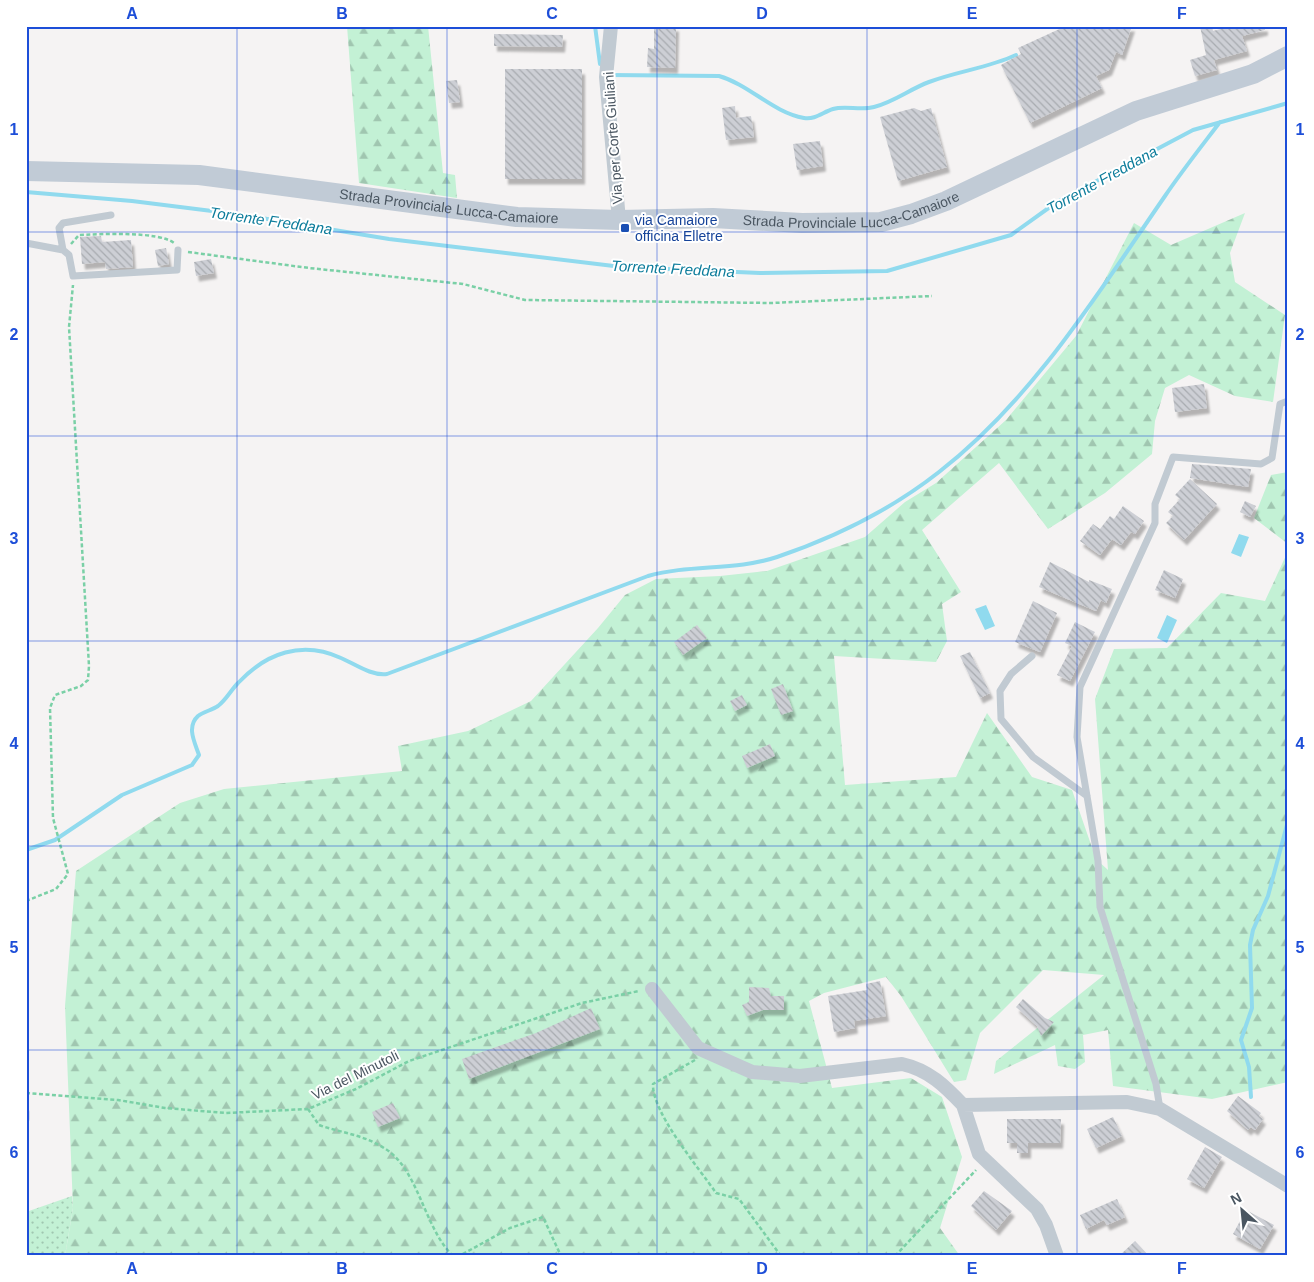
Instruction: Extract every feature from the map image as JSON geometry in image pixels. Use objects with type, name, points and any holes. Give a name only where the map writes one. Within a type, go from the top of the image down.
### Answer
[{"type":"main road","name":"Strada Provinciale Lucca-Camaiore","points":[[26,171],[199,174],[517,217],[619,220],[713,218],[802,223],[881,222],[911,214],[946,201],[1136,112],[1253,74],[1288,56]]},
{"type":"street","name":"Via per Corte Giuliani","points":[[611,26],[606,77],[619,220]]},
{"type":"street","points":[[652,989],[698,1048],[752,1072],[800,1076],[902,1064],[915,1067],[932,1075],[963,1105],[979,1154],[1037,1209],[1046,1225],[1057,1256]]},
{"type":"street","points":[[963,1105],[1127,1102],[1160,1110],[1288,1186]]},
{"type":"lane","points":[[111,215],[62,223],[59,228],[73,276],[177,270],[178,250]]},
{"type":"lane","points":[[26,243],[66,253]]},
{"type":"lane","points":[[1160,1110],[1156,1084],[1100,907],[1098,861],[1077,737],[1080,688],[1155,523],[1155,504],[1173,457],[1262,464],[1272,458],[1280,404],[1288,401]]},
{"type":"lane","points":[[1032,656],[1011,674],[1000,691],[1001,719],[1033,757],[1087,796]]},
{"type":"lane","points":[[26,1112],[26,1119]]},
{"type":"path","points":[[66,253],[72,241],[79,235],[115,234],[166,237],[174,242],[178,250],[310,268],[463,284],[525,300],[772,303],[932,296]]},
{"type":"path","points":[[26,901],[56,889],[68,874],[53,818],[50,708],[55,695],[81,686],[88,680],[89,666],[69,327],[73,276]]},
{"type":"path","name":"Via del Minutoli","points":[[26,1093],[118,1100],[165,1108],[226,1113],[308,1109],[356,1088],[409,1060],[582,1003],[652,989]]},
{"type":"path","points":[[707,1053],[653,1084],[652,1094],[660,1113],[716,1193],[739,1199],[781,1256]]},
{"type":"path","points":[[308,1109],[319,1126],[357,1134],[385,1148],[398,1158],[407,1170],[422,1207],[443,1246],[451,1254],[461,1255],[510,1228],[543,1217],[561,1256]]},
{"type":"path","points":[[895,1256],[985,1160]]},
{"type":"green space","points":[[347,26],[428,26],[443,173],[455,175],[457,198],[359,183]]},
{"type":"green space","points":[[1245,213],[1230,253],[1235,282],[1285,315],[1273,402],[1235,396],[1189,375],[1165,388],[1155,421],[1152,454],[1105,493],[1048,529],[999,463],[922,530],[961,592],[942,604],[947,641],[936,662],[834,656],[845,785],[956,777],[987,713],[1032,777],[1072,790],[1096,859],[1108,870],[1095,699],[1114,649],[1167,648],[1221,593],[1265,601],[1288,551],[1288,1082],[1212,1099],[1113,1086],[1108,1030],[1083,1035],[1085,1062],[1075,1069],[1058,1066],[1055,1045],[994,1074],[996,1061],[1104,975],[1043,970],[980,1033],[966,1080],[954,1082],[901,996],[886,977],[824,993],[809,1001],[832,1088],[911,1078],[942,1097],[962,1157],[940,1228],[960,1256],[65,1256],[73,1208],[65,1006],[76,871],[180,803],[224,789],[402,771],[398,746],[468,731],[531,701],[598,628],[625,595],[656,579],[720,576],[767,571],[865,537],[905,502],[936,483],[1006,420],[1076,336],[1134,223],[1171,245]]},
{"type":"green space","points":[[1288,472],[1288,544],[1254,518],[1271,475]]},
{"type":"green space","points":[[72,1196],[73,1208],[65,1256],[26,1256],[26,1212]]},
{"type":"water","points":[[1239,534],[1249,537],[1241,557],[1231,553]]},
{"type":"water","points":[[986,605],[995,626],[985,630],[975,609]]},
{"type":"water","points":[[1167,615],[1177,620],[1167,643],[1157,638]]},
{"type":"building","points":[[654,26],[676,26],[675,68],[647,67],[648,48],[654,49]]},
{"type":"building","points":[[1066,26],[1132,26],[1122,55],[1116,52],[1109,70],[1096,76],[1102,88],[1030,123],[1001,65],[1021,54],[1018,48]]},
{"type":"building","points":[[1200,26],[1212,26],[1213,31],[1232,26],[1265,26],[1265,30],[1242,36],[1247,51],[1214,60],[1217,70],[1195,76],[1190,60],[1206,55]]},
{"type":"building","points":[[494,34],[563,35],[562,47],[494,46]]},
{"type":"building","points":[[505,69],[582,69],[582,179],[505,179]]},
{"type":"building","points":[[457,80],[460,102],[449,103],[446,81]]},
{"type":"building","points":[[735,106],[736,118],[751,116],[754,137],[726,140],[722,108]]},
{"type":"building","points":[[914,108],[921,111],[931,108],[947,167],[898,181],[880,117]]},
{"type":"building","points":[[820,141],[823,166],[797,170],[793,144]]},
{"type":"building","points":[[101,236],[102,242],[131,240],[133,267],[106,269],[105,262],[82,264],[80,237]]},
{"type":"building","points":[[166,248],[169,264],[158,266],[155,250]]},
{"type":"building","points":[[211,259],[214,273],[196,276],[194,262]]},
{"type":"building","points":[[1204,384],[1207,408],[1175,412],[1172,388]]},
{"type":"building","points":[[1192,464],[1251,469],[1248,487],[1190,478]]},
{"type":"building","points":[[1190,479],[1217,504],[1184,540],[1166,523],[1173,516],[1168,512],[1180,499],[1175,495]]},
{"type":"building","points":[[1245,501],[1256,506],[1250,517],[1240,512]]},
{"type":"building","points":[[1123,506],[1144,521],[1135,534],[1131,532],[1121,545],[1112,539],[1100,555],[1080,541],[1093,524],[1100,529],[1110,516],[1114,519]]},
{"type":"building","points":[[1050,562],[1089,582],[1089,580],[1112,589],[1106,603],[1101,600],[1096,611],[1039,587]]},
{"type":"building","points":[[1164,570],[1183,579],[1175,598],[1155,590]]},
{"type":"building","points":[[1033,601],[1057,613],[1040,652],[1015,642]]},
{"type":"building","points":[[1075,622],[1095,632],[1070,681],[1057,675],[1072,646],[1065,643]]},
{"type":"building","points":[[697,625],[707,638],[683,655],[674,642]]},
{"type":"building","points":[[970,652],[990,693],[980,698],[960,656]]},
{"type":"building","points":[[783,684],[793,711],[781,715],[771,689]]},
{"type":"building","points":[[742,695],[747,705],[735,711],[730,701]]},
{"type":"building","points":[[770,744],[775,756],[747,768],[742,756]]},
{"type":"building","points":[[880,981],[886,1016],[854,1021],[855,1028],[834,1032],[828,996],[867,990],[866,984]]},
{"type":"building","points":[[749,987],[769,988],[771,996],[784,996],[784,1010],[763,1010],[747,1016],[742,1005],[749,1002]]},
{"type":"building","points":[[1023,999],[1045,1018],[1054,1022],[1041,1036],[1037,1026],[1016,1007]]},
{"type":"building","points":[[591,1008],[600,1029],[469,1079],[462,1059],[536,1033]]},
{"type":"building","points":[[1238,1096],[1261,1113],[1259,1116],[1263,1119],[1255,1130],[1251,1127],[1248,1130],[1227,1111]]},
{"type":"building","points":[[393,1103],[400,1118],[378,1127],[372,1112]]},
{"type":"building","points":[[1113,1117],[1122,1136],[1096,1148],[1087,1129]]},
{"type":"building","points":[[1007,1119],[1061,1119],[1060,1143],[1028,1143],[1028,1153],[1017,1153],[1017,1143],[1007,1143]]},
{"type":"building","points":[[1205,1147],[1222,1157],[1204,1188],[1187,1179]]},
{"type":"building","points":[[984,1191],[1012,1211],[996,1230],[971,1206]]},
{"type":"building","points":[[1117,1199],[1125,1217],[1107,1225],[1104,1220],[1086,1229],[1080,1215]]},
{"type":"building","points":[[1246,1210],[1274,1225],[1260,1249],[1233,1234]]},
{"type":"building","points":[[1135,1241],[1149,1256],[1119,1256]]},
{"type":"waterway","points":[[595,26],[600,64]]},
{"type":"waterway","points":[[609,75],[719,76],[730,80],[792,115],[808,118],[838,108],[869,108],[881,105],[929,82],[1016,55]]},
{"type":"waterway","name":"Torrente Freddana","points":[[26,192],[132,201],[244,215],[389,239],[622,267],[760,273],[887,271],[1011,235],[1057,202],[1193,130],[1288,103]]},
{"type":"waterway","points":[[26,850],[55,840],[122,795],[192,765],[199,755],[192,730],[194,720],[224,701],[238,683],[260,664],[285,652],[312,650],[327,653],[369,671],[387,674],[648,576],[680,570],[745,564],[777,557],[840,532],[902,498],[939,472],[973,443],[1035,378],[1089,306],[1171,187],[1220,122]]},
{"type":"waterway","points":[[1251,1097],[1249,1067],[1241,1040],[1252,1008],[1250,945],[1253,930],[1268,896],[1288,821]]},
{"type":"place","name":"via Camaiore officina Elletre","points":[[625,228]]}]
